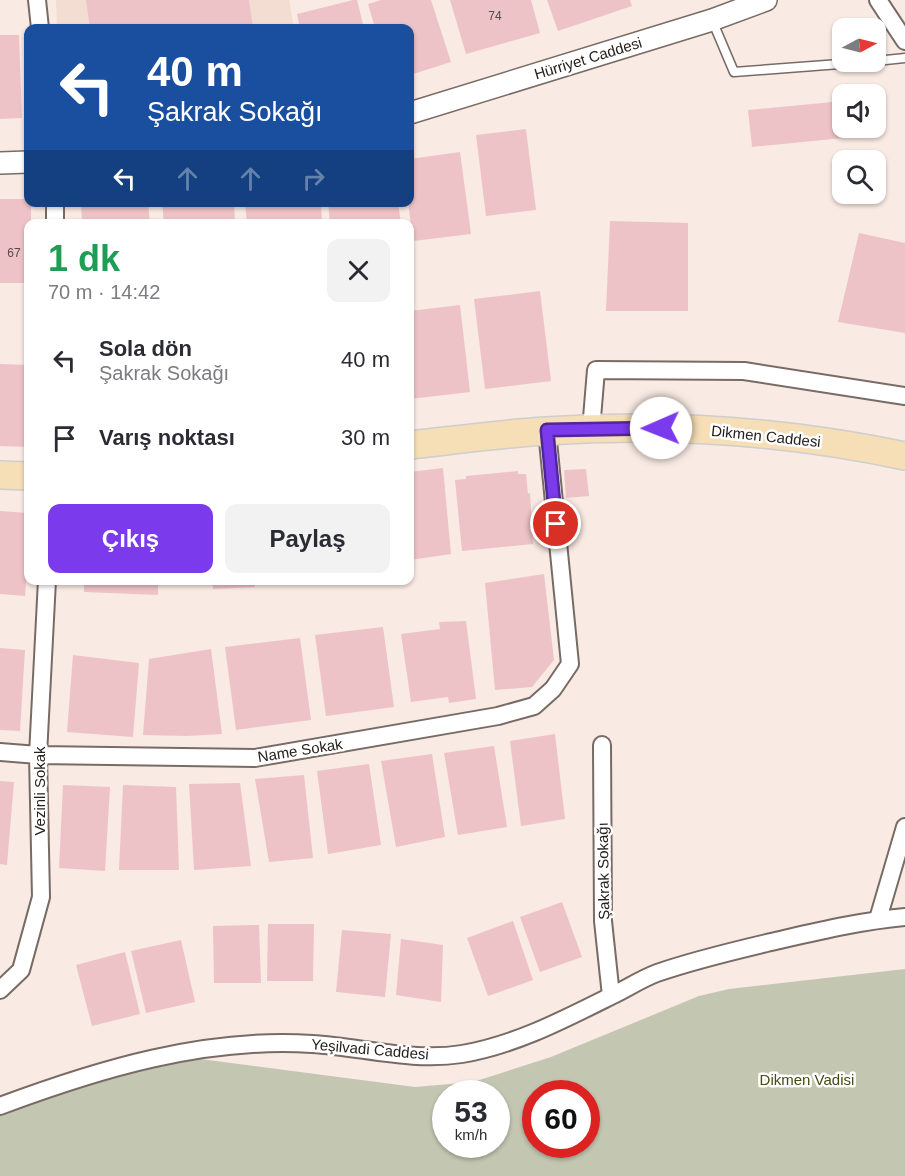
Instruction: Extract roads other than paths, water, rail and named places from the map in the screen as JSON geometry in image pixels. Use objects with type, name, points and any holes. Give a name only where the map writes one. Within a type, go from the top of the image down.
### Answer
[{"type":"main road","name":"Dikmen Caddesi","points":[[414,445],[547,430],[661,428],[735,430],[794,436],[905,456]]},
{"type":"main road","points":[[0,475],[24,476]]},
{"type":"street","points":[[37,0],[40,24]]},
{"type":"street","name":"Hürriyet Caddesi","points":[[414,112],[712,20],[766,0]]},
{"type":"street","points":[[878,0],[905,41]]},
{"type":"street","points":[[0,163],[24,162]]},
{"type":"street","points":[[591,430],[596,370],[744,371],[905,396]]},
{"type":"street","name":"Name Sokak","points":[[0,752],[38,756],[255,758],[498,716],[534,706],[553,689],[570,664],[547,430]]},
{"type":"street","name":"Vezinli Sokak","points":[[0,990],[21,970],[41,897],[38,756],[47,585]]},
{"type":"street","name":"Şakrak Sokağı","points":[[602,745],[603,921],[611,996]]},
{"type":"street","points":[[878,919],[905,827]]},
{"type":"street","name":"Yeşilvadi Caddesi","points":[[0,1106],[67,1081],[170,1055],[242,1044],[312,1044],[407,1055],[461,1054],[530,1036],[657,974],[724,953],[878,919],[905,917]]},
{"type":"lane","points":[[712,20],[734,72],[832,65]]},
{"type":"lane","points":[[886,60],[905,58]]},
{"type":"park label","name":"Dikmen Vadisi","points":[[807,1079]]}]
